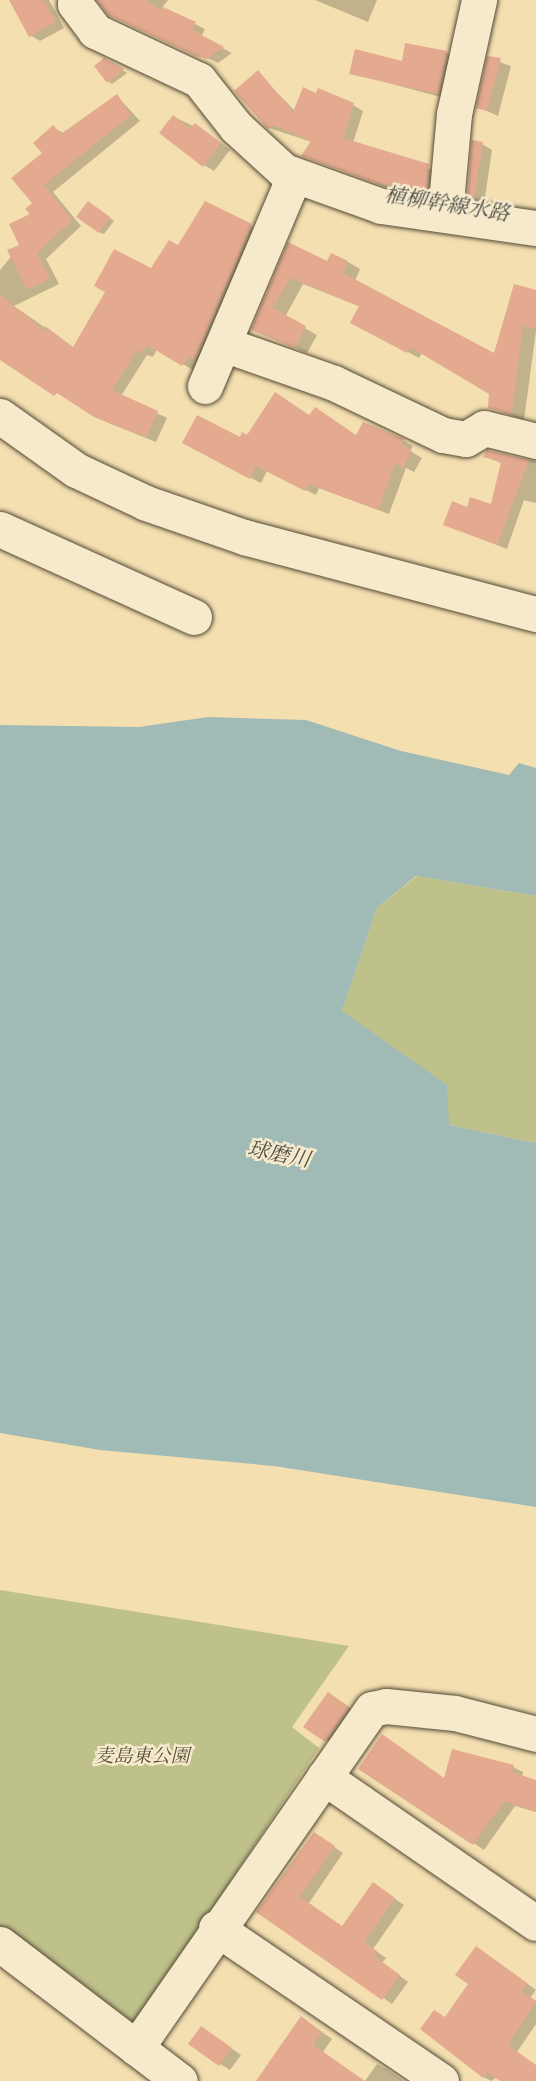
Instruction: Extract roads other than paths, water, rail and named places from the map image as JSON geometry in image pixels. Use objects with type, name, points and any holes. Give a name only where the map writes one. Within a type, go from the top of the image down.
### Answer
[{"type":"street","points":[[76,0],[75,4],[95,31],[199,80],[236,127],[294,176],[381,206],[446,206],[536,228]]},
{"type":"street","points":[[446,206],[454,114],[479,0]]},
{"type":"street","points":[[205,386],[213,361],[226,345],[294,176]]},
{"type":"street","points":[[226,345],[334,383],[443,435],[466,439],[484,428],[536,441]]},
{"type":"street","points":[[0,416],[76,470],[146,503],[244,537],[536,614]]},
{"type":"street","points":[[0,529],[194,617]]},
{"type":"street","points":[[136,2048],[216,1928],[372,1709],[379,1706],[455,1713],[536,1734]]},
{"type":"street","points":[[324,1777],[536,1923]]},
{"type":"street","points":[[216,1928],[440,2081]]},
{"type":"street","points":[[0,1944],[180,2081]]},
{"type":"water","name":"球磨川","points":[[208,717],[306,720],[401,751],[509,775],[519,763],[536,768],[536,896],[416,876],[377,908],[342,1011],[447,1085],[449,1125],[536,1143],[536,1507],[274,1466],[100,1450],[0,1433],[0,725],[139,727]]},
{"type":"water label","name":"植柳幹線水路","points":[[447,204]]},
{"type":"park label","name":"麦島東公園","points":[[142,1756]]}]
